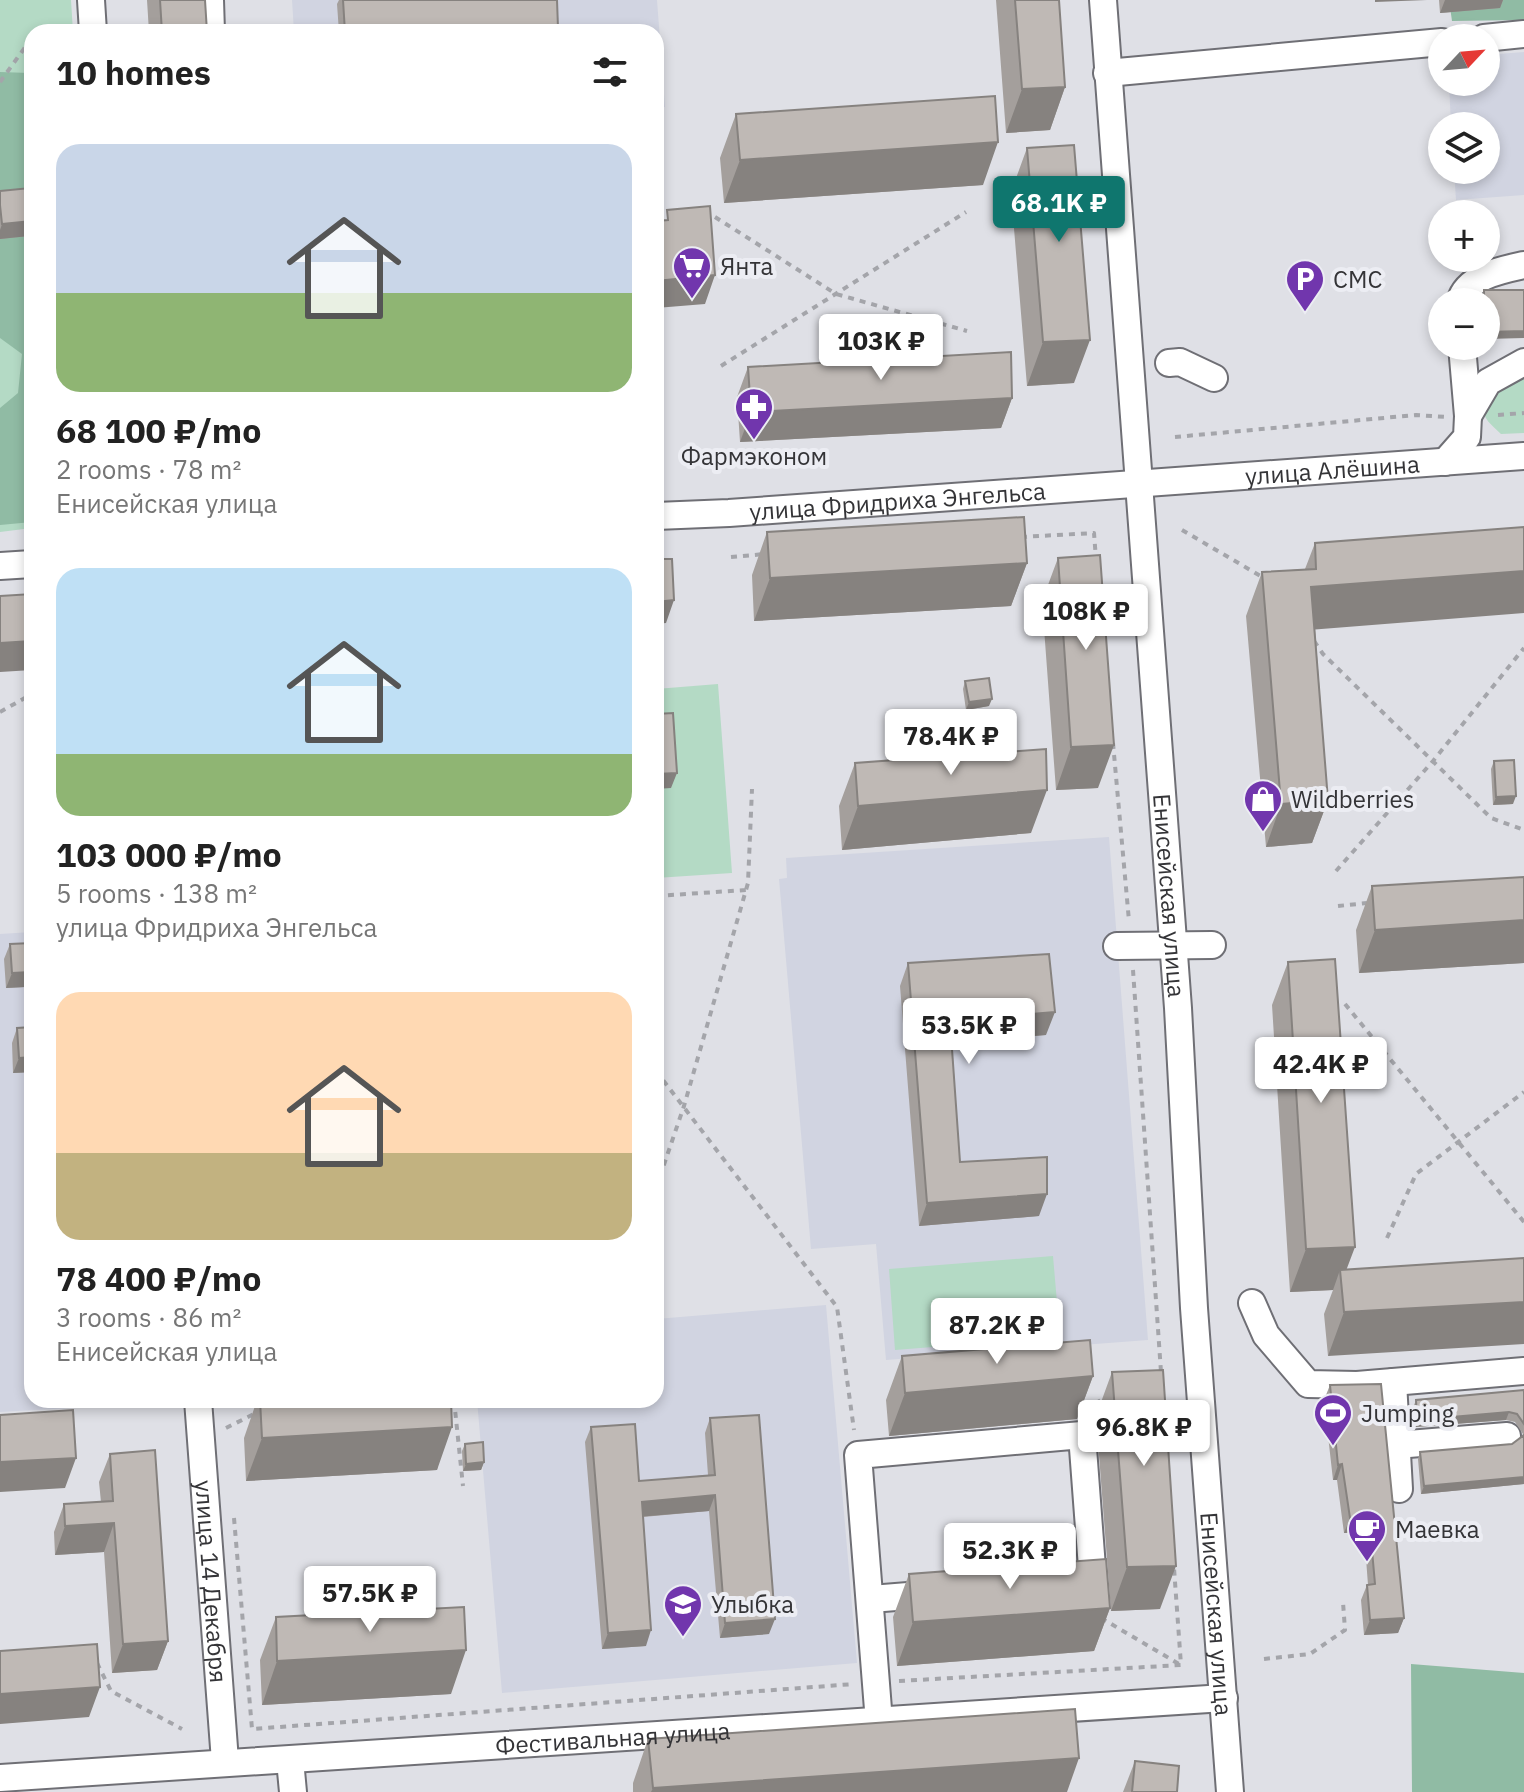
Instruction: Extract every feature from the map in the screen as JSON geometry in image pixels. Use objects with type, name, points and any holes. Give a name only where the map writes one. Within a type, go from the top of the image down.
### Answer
[{"type":"street","points":[[91,0],[92,24]]},
{"type":"street","points":[[210,0],[211,24]]},
{"type":"street","name":"Енисейская улица","points":[[1103,0],[1178,1008],[1193,1295],[1230,1792]]},
{"type":"street","points":[[1500,36],[1524,34]]},
{"type":"street","points":[[1107,73],[1428,43]]},
{"type":"street","points":[[1467,288],[1507,268],[1524,265]]},
{"type":"street","points":[[1445,462],[1467,437],[1456,416],[1461,360]]},
{"type":"street","points":[[1169,363],[1180,362],[1214,378]]},
{"type":"street","points":[[1456,416],[1488,382],[1521,363]]},
{"type":"street","name":"улица Алёшина","points":[[1139,484],[1524,456]]},
{"type":"street","name":"улица Фридриха Энгельса","points":[[664,516],[1139,484]]},
{"type":"street","points":[[0,566],[24,564]]},
{"type":"street","points":[[1124,946],[1212,945]]},
{"type":"street","points":[[1252,1303],[1266,1335],[1308,1384],[1357,1385],[1524,1371]]},
{"type":"street","points":[[1393,1382],[1399,1489]]},
{"type":"street","name":"улица 14 Декабря","points":[[199,1408],[225,1761]]},
{"type":"street","points":[[879,1722],[858,1455],[1082,1435],[1093,1581],[1061,1583]]},
{"type":"street","points":[[1396,1445],[1507,1436]]},
{"type":"street","points":[[871,1599],[950,1593]]},
{"type":"street","name":"Фестивальная улица","points":[[0,1778],[1224,1698]]},
{"type":"street","points":[[290,1760],[293,1792]]},
{"type":"path","points":[[0,82],[24,49]]},
{"type":"path","points":[[0,69],[5,74]]},
{"type":"path","points":[[721,366],[966,212]]},
{"type":"path","points":[[715,217],[836,294],[967,331]]},
{"type":"path","points":[[1175,437],[1416,415],[1456,416]]},
{"type":"path","points":[[1182,530],[1272,583]]},
{"type":"path","points":[[1016,538],[1094,533],[1097,564]]},
{"type":"path","points":[[731,557],[772,554]]},
{"type":"path","points":[[1306,630],[1323,654],[1491,818],[1524,830]]},
{"type":"path","points":[[1336,871],[1433,761],[1524,648]]},
{"type":"path","points":[[0,712],[24,698]]},
{"type":"path","points":[[1112,739],[1124,946],[1161,1383]]},
{"type":"path","points":[[664,1165],[684,1106],[746,890],[752,789]]},
{"type":"path","points":[[664,895],[746,890]]},
{"type":"path","points":[[1338,906],[1369,903]]},
{"type":"path","points":[[1345,1004],[1524,1222]]},
{"type":"path","points":[[664,1081],[837,1307],[858,1455]]},
{"type":"path","points":[[1387,1238],[1416,1174],[1524,1092]]},
{"type":"path","points":[[1082,1435],[1094,1404],[1108,1397]]},
{"type":"path","points":[[455,1408],[463,1486]]},
{"type":"path","points":[[225,1414],[226,1428],[254,1414]]},
{"type":"path","points":[[233,1507],[252,1729],[876,1682],[1181,1665]]},
{"type":"path","points":[[1173,1555],[1181,1665]]},
{"type":"path","points":[[1093,1581],[1102,1620],[1181,1665]]},
{"type":"path","points":[[1264,1659],[1310,1654],[1345,1630],[1343,1602]]},
{"type":"path","points":[[96,1660],[111,1691],[182,1729]]},
{"type":"shaded area","points":[[292,0],[657,0],[659,24],[294,24]]},
{"type":"shaded area","points":[[1524,52],[1524,195],[1456,200],[1455,184],[1500,184],[1500,112],[1450,112],[1450,96],[1500,96],[1500,54]]},
{"type":"shaded area","points":[[1109,837],[1148,1340],[886,1360],[876,1244],[811,1249],[779,879],[787,878],[786,858]]},
{"type":"shaded area","points":[[24,932],[24,1408],[71,1408],[0,1412],[0,934]]},
{"type":"shaded area","points":[[826,1305],[857,1663],[502,1693],[478,1408],[664,1408],[664,1318]]},
{"type":"green space","points":[[0,0],[71,0],[72,24],[24,24],[24,529],[0,532]]},
{"type":"green space","points":[[1449,0],[1524,0],[1524,20],[1452,21]]},
{"type":"green space","points":[[0,72],[24,73],[24,523],[0,525],[0,408],[18,393],[22,354],[0,338]]},
{"type":"green space","points":[[1524,373],[1524,433],[1501,434],[1485,417],[1487,395]]},
{"type":"green space","points":[[718,684],[732,873],[664,877],[664,688]]},
{"type":"green space","points":[[1053,1256],[1060,1337],[895,1350],[889,1269]]},
{"type":"green space","points":[[1411,1664],[1524,1673],[1524,1792],[1412,1792]]},
{"type":"building","points":[[160,0],[205,0],[206,24],[162,24]]},
{"type":"building","points":[[343,0],[557,0],[558,24],[344,24]]},
{"type":"building","points":[[1015,0],[1059,0],[1065,87],[1022,89]]},
{"type":"building","points":[[995,96],[998,142],[740,160],[736,114]]},
{"type":"building","points":[[1074,145],[1090,340],[1043,342],[1027,148]]},
{"type":"building","points":[[24,189],[24,222],[2,224],[0,191]]},
{"type":"building","points":[[710,206],[715,275],[664,280],[664,220],[668,220],[667,210]]},
{"type":"building","points":[[1500,290],[1524,290],[1524,331],[1500,332]]},
{"type":"building","points":[[1011,352],[1012,398],[751,412],[748,367]]},
{"type":"building","points":[[1024,517],[1027,563],[770,578],[767,532]]},
{"type":"building","points":[[1524,527],[1524,571],[1311,587],[1328,800],[1281,804],[1262,572],[1316,569],[1315,543]]},
{"type":"building","points":[[1100,555],[1114,745],[1071,747],[1058,558]]},
{"type":"building","points":[[664,559],[672,559],[674,600],[664,601]]},
{"type":"building","points":[[24,594],[24,642],[0,643],[0,596]]},
{"type":"building","points":[[989,678],[992,699],[969,702],[965,681]]},
{"type":"building","points":[[673,713],[677,773],[664,774],[664,714]]},
{"type":"building","points":[[1046,749],[1047,790],[858,806],[855,763]]},
{"type":"building","points":[[1514,760],[1516,796],[1496,797],[1494,761]]},
{"type":"building","points":[[1524,877],[1524,920],[1375,930],[1372,886]]},
{"type":"building","points":[[24,943],[24,972],[12,973],[10,944]]},
{"type":"building","points":[[1049,954],[1055,1012],[950,1021],[960,1162],[1047,1157],[1047,1194],[927,1203],[908,963]]},
{"type":"building","points":[[1335,959],[1355,1247],[1306,1249],[1288,962]]},
{"type":"building","points":[[17,1028],[24,1028],[24,1058],[19,1058]]},
{"type":"building","points":[[1524,1258],[1524,1302],[1344,1312],[1340,1270]]},
{"type":"building","points":[[1090,1340],[1093,1376],[905,1393],[902,1356]]},
{"type":"building","points":[[1163,1370],[1176,1566],[1127,1567],[1112,1372]]},
{"type":"building","points":[[1381,1384],[1404,1618],[1370,1620],[1367,1585],[1375,1584],[1369,1517],[1350,1518],[1342,1464],[1338,1465],[1330,1385]]},
{"type":"building","points":[[1524,1390],[1524,1424],[1517,1414],[1509,1412],[1417,1420],[1416,1400]]},
{"type":"building","points":[[260,1408],[451,1408],[452,1427],[262,1438]]},
{"type":"building","points":[[73,1410],[76,1458],[0,1462],[0,1415]]},
{"type":"building","points":[[759,1415],[775,1619],[725,1623],[715,1495],[642,1502],[651,1630],[608,1633],[591,1427],[635,1424],[639,1481],[715,1475],[710,1418]]},
{"type":"building","points":[[1524,1435],[1524,1477],[1424,1486],[1420,1452],[1512,1444]]},
{"type":"building","points":[[483,1442],[484,1462],[466,1464],[465,1444]]},
{"type":"building","points":[[155,1450],[168,1641],[123,1644],[114,1523],[65,1526],[64,1504],[113,1501],[110,1454]]},
{"type":"building","points":[[1106,1559],[1110,1608],[913,1622],[909,1574]]},
{"type":"building","points":[[464,1607],[466,1650],[277,1661],[276,1617]]},
{"type":"building","points":[[97,1644],[100,1687],[0,1694],[0,1651]]},
{"type":"building","points":[[1075,1709],[1079,1758],[653,1788],[648,1739]]},
{"type":"building","points":[[1135,1761],[1179,1766],[1177,1792],[1132,1792]]},
{"type":"place","name":"Янта","points":[[692,300]]},
{"type":"place","name":"СМС","points":[[1305,313]]},
{"type":"place","name":"Фармэконом","points":[[754,441]]},
{"type":"place","name":"Wildberries","points":[[1263,833]]},
{"type":"place","name":"Jumping","points":[[1333,1447]]},
{"type":"place","name":"Маевка","points":[[1367,1563]]},
{"type":"place","name":"Улыбка","points":[[683,1638]]}]
